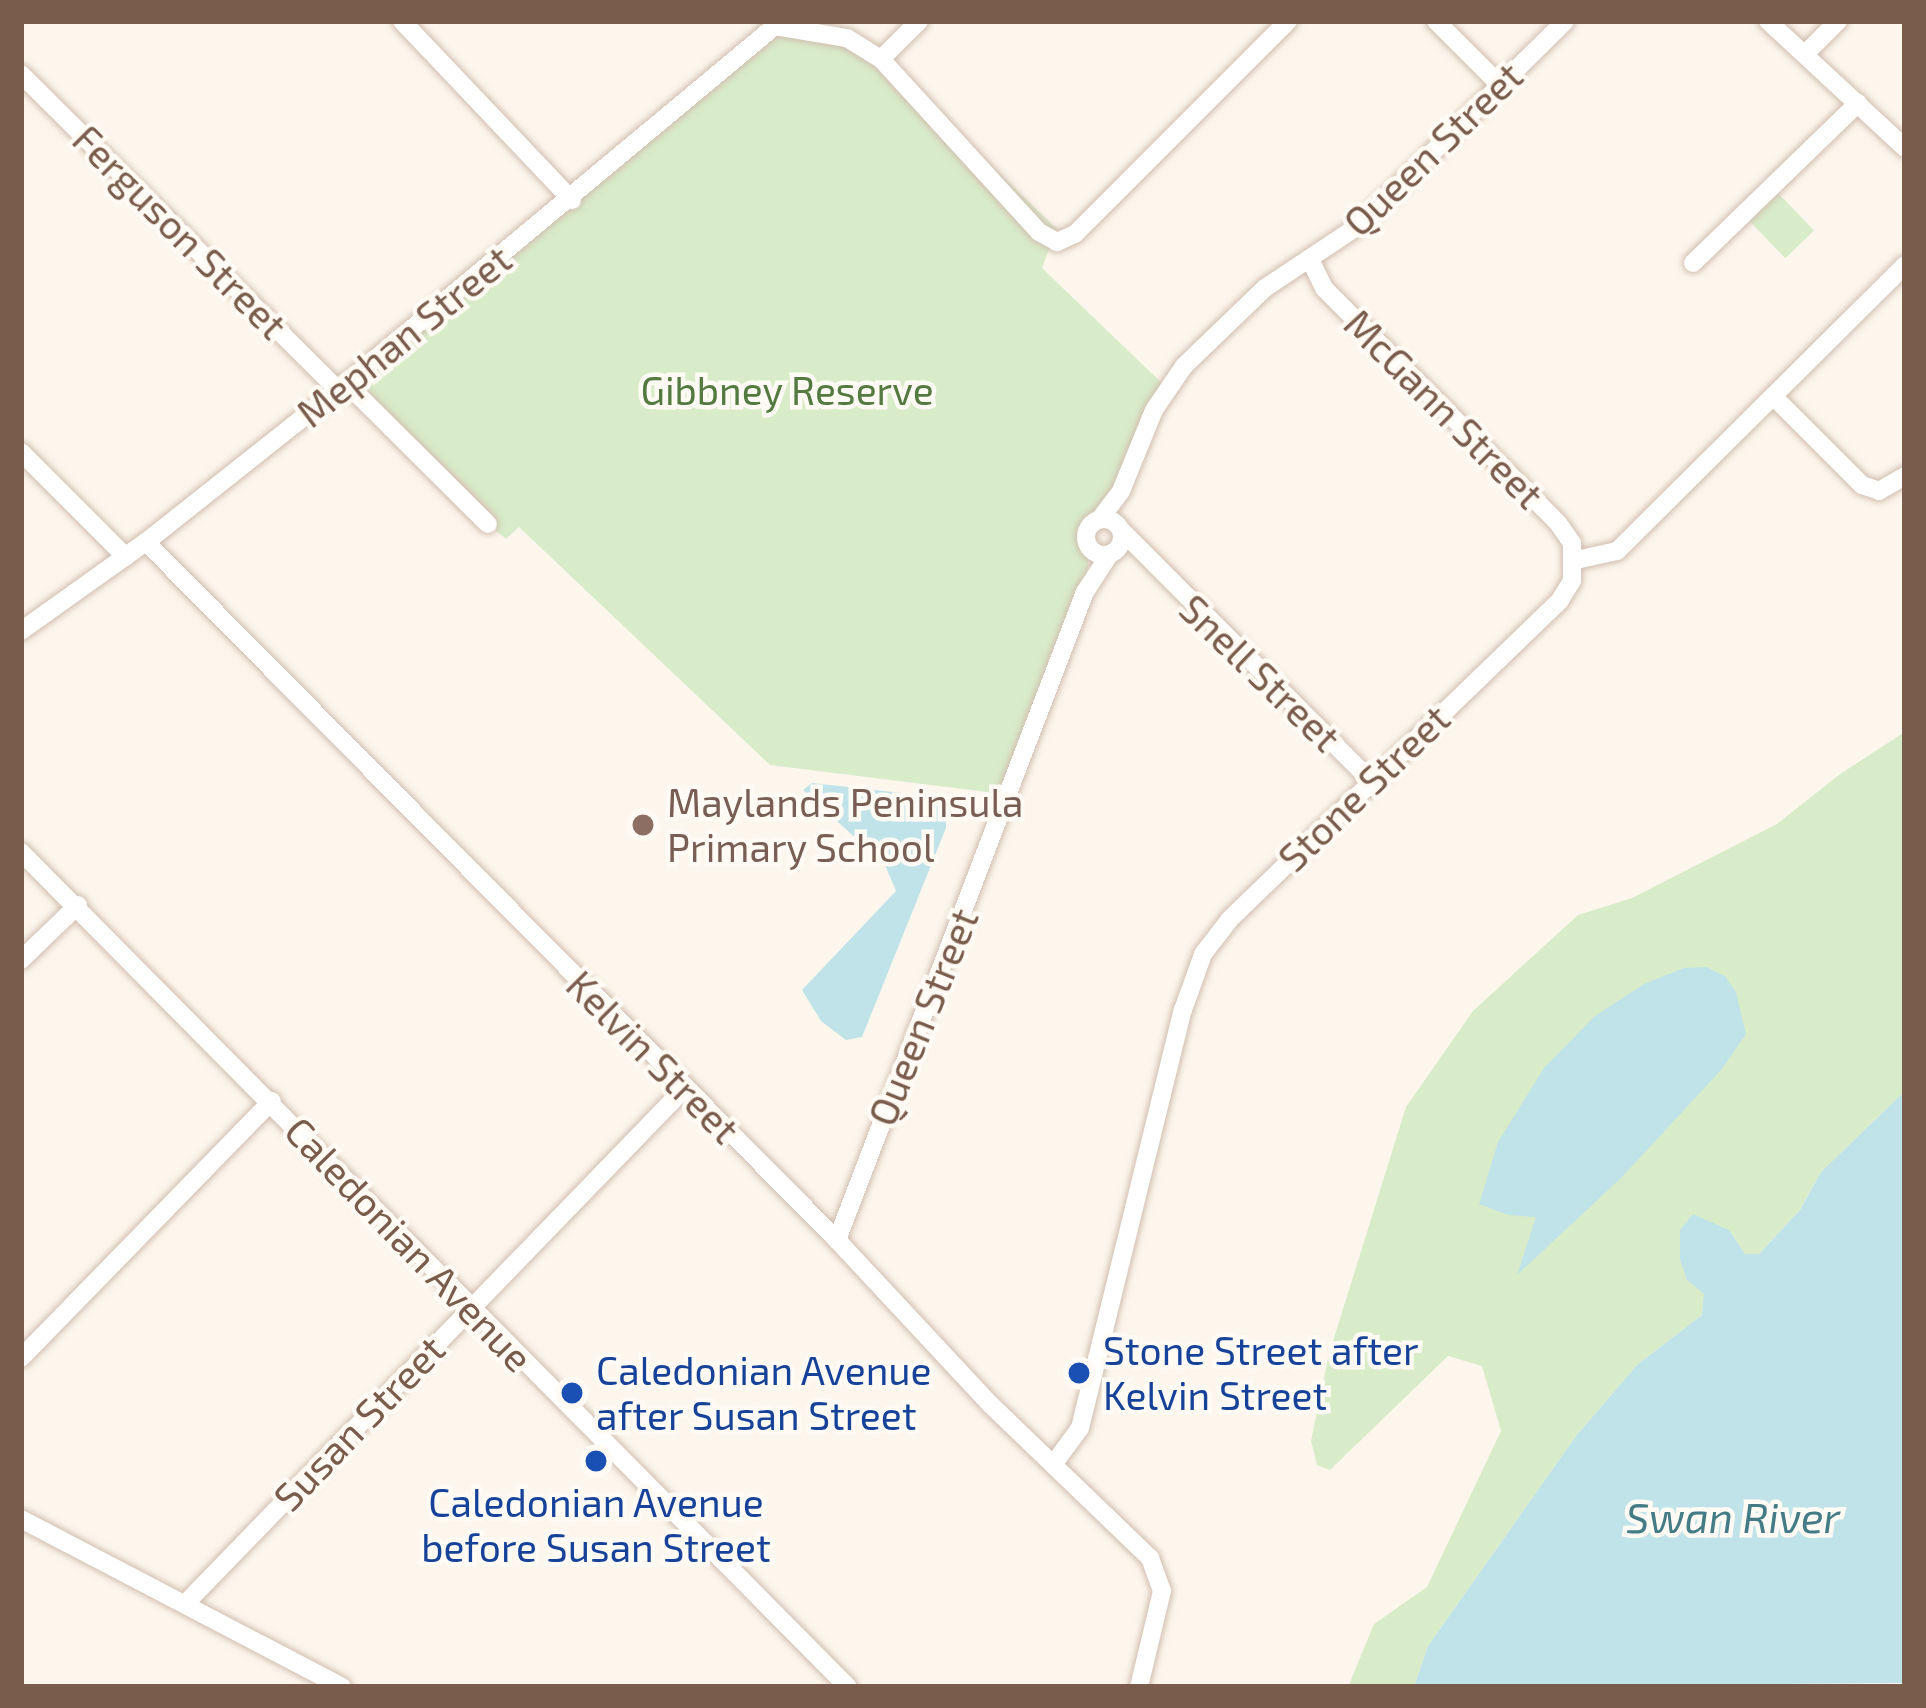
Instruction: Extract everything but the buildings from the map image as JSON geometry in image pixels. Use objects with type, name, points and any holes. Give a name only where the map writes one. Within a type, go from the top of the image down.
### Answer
[{"type":"street","points":[[402,21],[572,200]]},
{"type":"street","points":[[881,59],[919,21]]},
{"type":"street","points":[[772,24],[847,38],[881,59],[1039,232],[1057,242],[1075,234],[1288,21]]},
{"type":"street","points":[[1436,21],[1501,86]]},
{"type":"street","name":"Queen Street","points":[[1113,525],[1121,491],[1154,410],[1184,366],[1264,288],[1358,226],[1565,21]]},
{"type":"street","points":[[1768,21],[1905,148]]},
{"type":"street","points":[[1804,54],[1838,21]]},
{"type":"street","name":"Mephan Street","points":[[21,631],[146,542],[342,386],[572,200],[772,24]]},
{"type":"street","name":"Ferguson Street","points":[[21,74],[488,524]]},
{"type":"street","points":[[1693,262],[1858,104]]},
{"type":"street","name":"McGann Street","points":[[1310,259],[1324,288],[1558,523],[1576,560]]},
{"type":"street","points":[[1576,560],[1617,550],[1905,266]]},
{"type":"street","points":[[1773,396],[1862,485],[1879,491],[1905,476]]},
{"type":"street","points":[[21,452],[126,557]]},
{"type":"street","points":[[1113,525],[1105,552],[1086,532],[1113,525]]},
{"type":"street","name":"Snell Street","points":[[1113,525],[1370,780]]},
{"type":"street","name":"Kelvin Street","points":[[146,542],[837,1240],[992,1405],[1150,1558],[1158,1574],[1160,1602],[1139,1687]]},
{"type":"street","name":"Queen Street","points":[[837,1240],[1085,592],[1105,552]]},
{"type":"street","name":"Snell Street","points":[[1105,552],[1151,566]]},
{"type":"street","name":"Stone Street","points":[[1055,1462],[1079,1428],[1183,1010],[1203,954],[1230,919],[1559,600],[1572,580],[1576,560]]},
{"type":"street","name":"Caledonian Avenue","points":[[21,852],[272,1101],[469,1310],[848,1687]]},
{"type":"street","points":[[21,960],[78,905]]},
{"type":"street","name":"Susan Street","points":[[186,1603],[684,1089]]},
{"type":"street","points":[[21,1358],[272,1101]]},
{"type":"street","points":[[21,1519],[186,1603],[324,1682],[342,1687]]},
{"type":"green space","name":"Gibbney Reserve","points":[[775,26],[801,29],[881,59],[1057,229],[1042,268],[1167,388],[1112,521],[1080,524],[1090,549],[1085,592],[1011,795],[770,765],[519,527],[506,539],[488,524],[346,383]]},
{"type":"green space","points":[[1778,193],[1814,230],[1785,258],[1749,221]]},
{"type":"green space","points":[[1905,732],[1905,1091],[1821,1172],[1800,1210],[1759,1254],[1745,1254],[1729,1230],[1687,1280],[1705,1294],[1702,1315],[1637,1365],[1576,1436],[1428,1646],[1414,1687],[1348,1687],[1374,1624],[1427,1587],[1501,1431],[1482,1366],[1448,1356],[1330,1470],[1317,1465],[1311,1441],[1329,1354],[1406,1107],[1473,1011],[1578,915],[1632,898],[1777,824],[1840,774]]},
{"type":"water","points":[[812,783],[946,798],[946,828],[862,1037],[846,1040],[821,1021],[802,990],[896,891],[885,865],[803,790]]},
{"type":"water","points":[[1706,967],[1725,976],[1736,992],[1746,1034],[1722,1069],[1621,1178],[1517,1275],[1536,1217],[1508,1215],[1479,1204],[1498,1142],[1544,1068],[1595,1016],[1644,984],[1684,968]]},
{"type":"water","name":"Swan River","points":[[1905,1091],[1905,1683],[1414,1687],[1428,1646],[1576,1436],[1637,1365],[1702,1315],[1704,1294],[1687,1280],[1680,1259],[1680,1230],[1693,1214],[1729,1230],[1745,1254],[1759,1254],[1800,1210],[1821,1172]]},
{"type":"place","name":"Maylands Peninsula Primary School","points":[[643,825]]},
{"type":"place","name":"Stone Street after Kelvin Street","points":[[1079,1373]]},
{"type":"place","name":"Caledonian Avenue after Susan Street","points":[[572,1393]]},
{"type":"place","name":"Caledonian Avenue before Susan Street","points":[[596,1461]]}]
